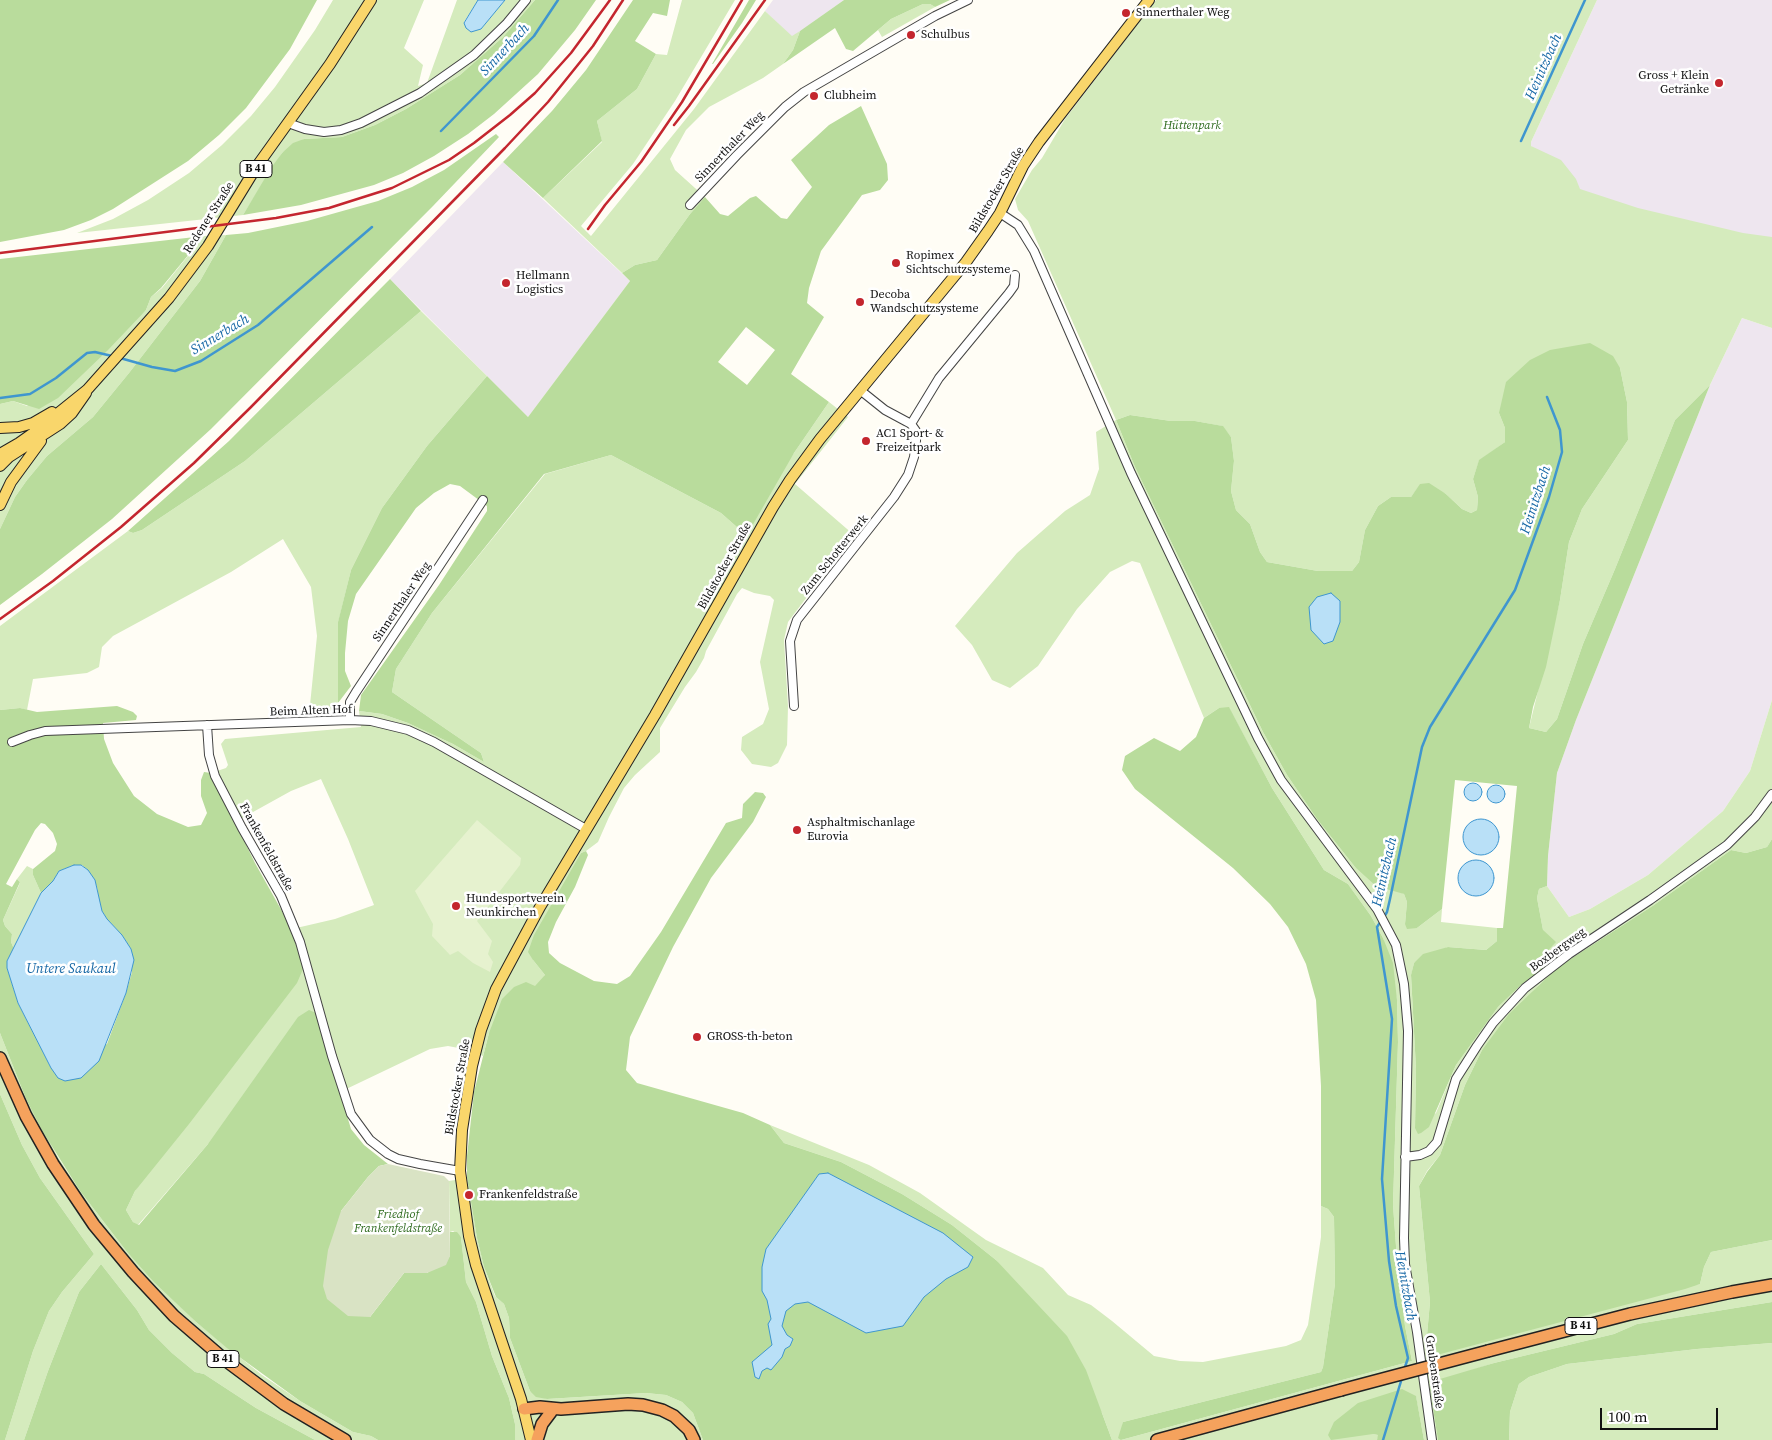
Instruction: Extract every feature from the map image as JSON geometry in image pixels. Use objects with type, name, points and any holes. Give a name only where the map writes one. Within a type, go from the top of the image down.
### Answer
[{"type":"highway","name":"B 41","points":[[0,1058],[20,1103],[53,1164],[94,1225],[151,1292],[186,1327],[239,1372],[296,1412],[345,1440]]},
{"type":"highway","name":"B 41","points":[[1157,1440],[1639,1312],[1732,1292],[1772,1286]]},
{"type":"highway","points":[[525,1412],[540,1407],[556,1411],[628,1404],[657,1408],[679,1420],[689,1430],[694,1440]]},
{"type":"highway","points":[[536,1440],[542,1424],[556,1411]]},
{"type":"main road","name":"Redener Straße","points":[[0,466],[9,457],[48,433],[72,413],[88,390],[169,298],[208,246],[258,166],[330,64],[371,0]]},
{"type":"main road","name":"Bildstocker Straße","points":[[531,1440],[525,1412],[476,1265],[460,1171],[465,1103],[472,1066],[488,1008],[513,954],[655,715],[773,507],[815,446],[966,262],[1000,212],[1013,184],[1034,150],[1148,0]]},
{"type":"main road","name":"Redener Straße","points":[[0,454],[36,431],[88,390]]},
{"type":"main road","points":[[0,428],[19,427],[33,423],[73,401]]},
{"type":"main road","name":"B 41","points":[[0,505],[18,471],[48,433]]},
{"type":"street","points":[[288,123],[305,129],[324,132],[341,130],[361,123],[395,106],[420,93],[474,55],[507,23],[526,0]]},
{"type":"street","name":"Sinnerthaler Weg","points":[[690,205],[785,107],[804,92],[935,16],[968,0]]},
{"type":"street","name":"Grubenstraße","points":[[1000,212],[1018,225],[1027,238],[1131,473],[1258,738],[1281,780],[1377,909],[1396,945],[1404,984],[1408,1031],[1405,1264],[1417,1332],[1432,1440]]},
{"type":"street","points":[[860,390],[885,410],[911,424],[939,378],[1010,292],[1014,286],[1015,275]]},
{"type":"street","name":"Zum Schotterwerk","points":[[794,706],[790,641],[797,620],[882,514],[908,475],[914,458],[916,441],[916,431],[911,424]]},
{"type":"street","name":"Sinnerthaler Weg","points":[[350,720],[350,702],[356,692],[483,500]]},
{"type":"street","name":"Beim Alten Hof","points":[[12,742],[30,734],[45,731],[350,720],[371,721],[408,730],[434,742],[586,829]]},
{"type":"street","name":"Frankenfeldstraße","points":[[207,725],[210,755],[215,776],[281,896],[300,942],[332,1056],[351,1114],[370,1140],[388,1154],[398,1159],[460,1171]]},
{"type":"street","name":"Boxbergweg","points":[[1405,1157],[1420,1155],[1429,1151],[1437,1142],[1456,1079],[1493,1023],[1525,988],[1570,954],[1727,845],[1755,817],[1772,794]]},
{"type":"shaded area","points":[[773,0],[844,0],[792,37],[765,11]]},
{"type":"shaded area","points":[[1597,0],[1772,0],[1772,253],[1652,262],[1531,146],[1531,142]]},
{"type":"shaded area","points":[[503,162],[630,281],[528,417],[390,279]]},
{"type":"shaded area","points":[[1742,318],[1772,328],[1772,700],[1750,771],[1723,811],[1648,875],[1590,909],[1569,917],[1547,886],[1548,856],[1557,773],[1576,720],[1710,385]]},
{"type":"green space","points":[[0,0],[317,0],[290,49],[246,108],[219,135],[188,161],[113,209],[91,220],[64,230],[0,242]]},
{"type":"green space","points":[[333,0],[424,0],[404,48],[423,65],[418,86],[427,83],[457,0],[478,0],[464,22],[481,29],[505,0],[535,0],[503,37],[460,75],[406,109],[375,125],[342,137],[304,139],[282,153],[243,215],[77,233],[113,219],[148,200],[189,173],[222,145],[251,116],[275,87],[315,30]]},
{"type":"green space","points":[[535,0],[596,0],[575,30],[538,74],[494,114],[468,134],[403,173],[374,185],[301,205],[243,215],[271,168],[282,153],[293,143],[304,139],[342,137],[375,125],[406,109],[460,75],[503,37]]},
{"type":"green space","points":[[633,0],[670,0],[667,16],[653,13],[635,41],[656,54],[637,89],[597,121],[602,141],[543,198],[503,162],[552,111],[586,70]]},
{"type":"green space","points":[[682,0],[735,0],[675,101],[633,164],[581,226],[591,236],[694,109],[765,11],[792,36],[800,31],[793,50],[783,64],[763,78],[709,107],[686,130],[670,159],[675,170],[705,197],[690,214],[657,260],[635,265],[622,273],[543,198],[602,142],[597,121],[637,89],[656,54],[667,55]]},
{"type":"green space","points":[[749,0],[756,0],[712,64]]},
{"type":"green space","points":[[844,0],[950,0],[935,7],[930,4],[923,4],[891,19],[853,51],[846,49],[835,28],[783,64],[793,50],[800,31]]},
{"type":"green space","name":"Hüttenpark","points":[[1156,0],[1597,0],[1531,142],[1531,146],[1561,160],[1576,179],[1580,189],[1638,208],[1743,233],[1772,237],[1772,328],[1742,318],[1710,385],[1675,420],[1583,644],[1557,719],[1546,732],[1529,728],[1560,600],[1569,542],[1582,509],[1628,440],[1627,402],[1620,368],[1499,413],[1505,428],[1505,442],[1479,461],[1473,479],[1478,497],[1477,510],[1471,513],[1462,509],[1446,494],[1421,484],[1411,497],[1391,497],[1378,506],[1365,530],[1359,562],[1352,571],[1318,571],[1267,562],[1260,552],[1250,524],[1236,510],[1231,491],[1234,461],[1231,437],[1222,426],[1195,421],[1171,421],[1130,415],[1116,420],[1028,221],[1018,210],[1015,199],[1065,119]]},
{"type":"green space","points":[[923,4],[930,4],[935,7],[882,37],[878,30],[891,19]]},
{"type":"green space","points":[[861,106],[887,164],[888,180],[880,190],[862,195],[821,251],[809,288],[807,303],[824,317],[791,374],[829,402],[794,453],[744,540],[738,528],[721,513],[611,455],[544,474],[432,613],[396,669],[392,692],[481,753],[484,762],[453,744],[408,723],[382,714],[359,711],[361,695],[439,585],[487,511],[487,506],[460,486],[450,484],[434,493],[416,508],[356,594],[348,621],[345,653],[345,671],[351,686],[338,703],[338,622],[351,570],[382,508],[427,446],[487,376],[528,417],[630,281],[622,273],[635,265],[657,260],[690,214],[705,197],[720,214],[728,216],[750,198],[756,196],[781,218],[787,219],[812,187],[791,160],[829,125]],"holes":[[[746,327],[775,350],[747,385],[718,362]]]},
{"type":"green space","points":[[496,134],[499,137],[433,206],[211,429],[112,519],[0,605],[0,529],[15,497],[47,456],[93,417],[129,373],[200,281],[226,235],[248,233],[307,221],[378,201],[412,187],[444,170]]},
{"type":"green space","points":[[226,235],[200,281],[129,373],[93,417],[47,456],[27,480],[15,497],[0,529],[0,404],[13,401],[27,406],[146,310],[151,297],[162,288],[204,236]]},
{"type":"green space","points":[[204,236],[161,288],[151,297],[146,310],[58,398],[39,409],[13,401],[0,404],[0,259]]},
{"type":"green space","points":[[390,279],[421,311],[245,461],[142,530],[133,533],[128,531],[229,441]]},
{"type":"green space","points":[[421,311],[487,376],[427,446],[382,508],[351,570],[338,623],[338,704],[329,712],[313,711],[310,705],[317,636],[311,587],[283,539],[231,572],[113,636],[102,647],[99,667],[87,673],[33,679],[27,710],[20,708],[0,710],[0,626],[128,531],[133,533],[142,530],[245,461]]},
{"type":"green space","points":[[1590,343],[1613,356],[1620,368],[1627,402],[1628,440],[1582,509],[1569,542],[1560,600],[1546,667],[1533,707],[1529,728],[1546,732],[1557,719],[1583,644],[1675,420],[1710,385],[1576,720],[1557,773],[1548,856],[1547,886],[1539,889],[1537,898],[1543,930],[1556,942],[1539,960],[1552,964],[1521,985],[1498,1007],[1456,1065],[1429,1127],[1418,1134],[1415,1128],[1416,1069],[1411,975],[1414,963],[1423,954],[1448,947],[1486,950],[1497,941],[1497,928],[1503,928],[1517,786],[1455,780],[1442,909],[1417,928],[1407,929],[1405,924],[1407,902],[1404,894],[1376,886],[1355,867],[1317,819],[1287,775],[1263,732],[1135,467],[1116,420],[1130,415],[1171,421],[1195,421],[1223,426],[1231,437],[1234,461],[1231,491],[1236,510],[1250,524],[1260,552],[1267,562],[1318,571],[1352,571],[1359,562],[1365,530],[1378,506],[1391,497],[1411,497],[1420,484],[1429,483],[1446,494],[1462,509],[1471,513],[1477,510],[1478,497],[1473,479],[1479,460],[1505,442],[1505,428],[1499,413],[1506,382],[1530,360],[1550,350]]},
{"type":"green space","points":[[829,402],[848,417],[795,484],[854,535],[788,622],[784,640],[788,706],[787,745],[778,763],[771,767],[752,764],[741,750],[742,737],[763,724],[769,709],[760,662],[774,600],[770,596],[754,593],[742,588],[737,594],[696,672],[660,728],[660,752],[624,788],[598,842],[581,853],[533,960],[545,975],[542,981],[489,1033],[483,1056],[469,1050],[448,1046],[430,1049],[340,1092],[208,1144],[138,1225],[133,1222],[126,1210],[135,1191],[292,929],[335,919],[374,905],[348,839],[321,779],[291,791],[235,822],[211,773],[226,768],[228,765],[221,744],[225,739],[361,727],[359,711],[382,714],[408,723],[453,744],[484,762],[481,753],[392,692],[396,669],[432,613],[545,474],[611,455],[721,513],[738,528]]},
{"type":"green space","points":[[1116,420],[1135,467],[1263,732],[1287,775],[1317,819],[1355,867],[1404,894],[1407,902],[1405,924],[1417,928],[1442,909],[1441,922],[1497,928],[1497,941],[1486,950],[1448,947],[1414,963],[1411,976],[1416,1069],[1415,1128],[1436,1113],[1456,1065],[1498,1007],[1521,985],[1551,964],[1539,960],[1543,930],[1537,898],[1539,889],[1547,886],[1569,917],[1590,909],[1648,875],[1723,811],[1750,771],[1772,700],[1772,839],[1767,847],[1746,853],[1731,850],[1654,905],[1573,957],[1540,984],[1482,1050],[1465,1085],[1440,1155],[1427,1171],[1419,1186],[1430,1302],[1427,1335],[1700,1284],[1704,1267],[1711,1252],[1772,1240],[1772,1302],[1637,1324],[1614,1334],[1494,1363],[1429,1384],[1438,1440],[1424,1440],[1416,1397],[1373,1434],[1379,1435],[1377,1440],[1121,1440],[1412,1361],[1405,1326],[1393,1205],[1398,1042],[1397,1000],[1383,938],[1371,916],[1348,884],[1324,870],[1272,788],[1229,708],[1219,708],[1204,718],[1140,563],[1132,561],[1110,572],[1077,609],[1038,666],[1010,688],[992,680],[972,645],[955,626],[1017,553],[1065,511],[1090,495],[1099,469],[1096,432]]},
{"type":"green space","points":[[117,706],[133,712],[137,716],[136,720],[103,723],[104,739],[113,763],[134,796],[157,814],[188,827],[201,825],[207,813],[201,796],[201,780],[204,772],[211,773],[255,863],[292,929],[303,969],[297,983],[135,1191],[126,1210],[133,1222],[139,1225],[208,1144],[298,1017],[309,1010],[316,1013],[351,1129],[364,1145],[388,1164],[379,1166],[368,1177],[341,1211],[370,1317],[404,1273],[427,1273],[450,1256],[450,1232],[457,1232],[461,1237],[466,1282],[476,1302],[492,1356],[509,1398],[515,1424],[515,1440],[378,1440],[371,1436],[353,1432],[300,1401],[227,1348],[196,1322],[154,1282],[127,1252],[80,1191],[43,1132],[26,1099],[0,1033],[0,710],[20,708],[37,712]],"holes":[[[41,823],[45,824],[53,833],[57,844],[55,851],[33,869],[33,875],[41,893],[53,881],[59,871],[74,865],[82,865],[88,870],[97,887],[102,911],[131,949],[132,972],[107,1044],[51,1068],[18,1003],[7,968],[7,961],[14,949],[11,942],[12,934],[5,926],[3,920],[20,882],[17,879],[12,887],[6,884],[35,830]]]},
{"type":"green space","points":[[1229,707],[1272,788],[1324,870],[1348,884],[1371,916],[1383,938],[1393,963],[1397,1000],[1398,1042],[1393,1205],[1405,1326],[1412,1361],[1121,1440],[1118,1438],[1123,1422],[1321,1372],[1323,1367],[1335,1284],[1334,1217],[1328,1209],[1321,1206],[1321,1086],[1316,1000],[1306,964],[1288,927],[1270,904],[1233,868],[1135,789],[1122,770],[1125,756],[1154,738],[1180,751],[1196,737],[1204,718],[1219,708]]},
{"type":"green space","points":[[755,792],[763,793],[766,797],[753,822],[711,878],[673,947],[630,1037],[626,1070],[637,1083],[743,1113],[770,1125],[784,1143],[841,1162],[902,1194],[952,1225],[996,1260],[1067,1336],[1086,1370],[1112,1440],[703,1440],[693,1413],[682,1402],[666,1395],[646,1393],[547,1399],[536,1397],[530,1391],[510,1338],[509,1318],[504,1304],[496,1297],[484,1267],[467,1178],[467,1156],[474,1092],[489,1033],[502,999],[514,987],[526,982],[535,986],[545,975],[528,952],[534,935],[581,853],[586,851],[588,855],[575,887],[556,922],[548,942],[549,953],[560,963],[594,981],[617,984],[630,976],[661,932],[726,823],[742,818],[743,804]]},
{"type":"green space","name":"Hundesportverein Neunkirchen","points":[[477,820],[521,858],[520,865],[477,921],[492,941],[488,954],[493,962],[490,972],[473,963],[458,951],[450,955],[432,936],[433,924],[415,891]]},
{"type":"green space","points":[[1772,839],[1772,1240],[1711,1252],[1704,1267],[1700,1284],[1433,1356],[1427,1335],[1430,1302],[1419,1186],[1440,1155],[1465,1085],[1482,1050],[1509,1014],[1558,967],[1654,905],[1731,850],[1746,853],[1767,847]]},
{"type":"green space","points":[[27,866],[33,869],[33,875],[41,893],[14,949],[11,942],[12,934],[5,926],[3,920],[19,885],[20,882],[17,879]]},
{"type":"green space","points":[[0,1033],[26,1099],[58,1157],[80,1191],[127,1252],[196,1322],[262,1375],[300,1401],[353,1432],[371,1436],[378,1440],[315,1440],[256,1408],[204,1374],[195,1372],[149,1330],[137,1310],[101,1264],[79,1292],[48,1371],[24,1440],[5,1440],[33,1351],[49,1311],[62,1292],[94,1254],[40,1178],[22,1145],[0,1094]]},
{"type":"green space","points":[[0,1094],[22,1145],[40,1178],[94,1254],[62,1292],[49,1311],[33,1351],[5,1440],[0,1440]]},
{"type":"green space","points":[[770,1125],[869,1165],[920,1193],[986,1240],[1043,1268],[1068,1295],[1091,1305],[1154,1356],[1180,1361],[1203,1362],[1286,1346],[1301,1340],[1308,1325],[1321,1237],[1321,1206],[1328,1209],[1334,1217],[1335,1284],[1321,1372],[1123,1422],[1121,1440],[1112,1440],[1102,1413],[996,1260],[952,1225],[902,1194],[841,1162],[784,1143]]},
{"type":"green space","name":"Friedhof Frankenfeldstraße","points":[[388,1164],[444,1176],[449,1181],[450,1256],[446,1265],[427,1273],[404,1273],[370,1317],[348,1316],[327,1299],[323,1286],[328,1250],[341,1211],[379,1166]]},
{"type":"green space","points":[[467,1178],[484,1267],[495,1296],[504,1304],[509,1318],[510,1338],[530,1391],[547,1399],[646,1393],[666,1395],[682,1402],[693,1413],[703,1440],[515,1440],[515,1424],[509,1398],[492,1356],[476,1302],[466,1282],[461,1237],[453,1231],[450,1232],[449,1181]]},
{"type":"green space","points":[[101,1264],[137,1310],[149,1330],[195,1372],[204,1374],[256,1408],[315,1440],[24,1440],[48,1371],[79,1292]]},
{"type":"green space","points":[[1772,1302],[1772,1343],[1697,1349],[1567,1364],[1529,1377],[1519,1384],[1510,1412],[1509,1440],[1438,1440],[1429,1384],[1440,1379],[1494,1363],[1614,1334],[1637,1324]]},
{"type":"green space","points":[[1772,1343],[1772,1440],[1509,1440],[1510,1412],[1519,1384],[1529,1377],[1567,1364],[1697,1349]]},
{"type":"green space","points":[[1402,1389],[1416,1396],[1424,1440],[1377,1440],[1378,1435],[1373,1434],[1331,1440],[1328,1435],[1334,1422],[1358,1403]]},
{"type":"water","points":[[478,0],[505,0],[481,29],[471,32],[464,23]]},
{"type":"water","points":[[1331,593],[1340,601],[1340,622],[1333,641],[1324,644],[1311,630],[1309,607],[1317,597]]},
{"type":"water","points":[[1473,783],[1479,786],[1482,792],[1479,798],[1473,801],[1467,798],[1464,792],[1467,786]]},
{"type":"water","points":[[1496,785],[1502,788],[1505,794],[1502,800],[1496,803],[1490,800],[1487,794],[1490,788]]},
{"type":"water","points":[[1481,819],[1494,824],[1499,837],[1494,850],[1481,855],[1468,850],[1463,837],[1468,824]]},
{"type":"water","points":[[1476,860],[1489,865],[1494,878],[1489,891],[1476,896],[1463,891],[1458,878],[1463,865]]},
{"type":"water","name":"Untere Saukaul","points":[[74,865],[81,865],[88,870],[95,880],[102,911],[122,935],[131,949],[134,960],[126,993],[99,1061],[81,1078],[65,1081],[58,1078],[51,1068],[18,1003],[7,968],[7,961],[41,893],[53,881],[59,871]]},
{"type":"water","points":[[828,1173],[943,1233],[973,1257],[968,1267],[946,1279],[924,1297],[903,1326],[866,1333],[808,1302],[795,1304],[786,1311],[782,1326],[787,1335],[793,1339],[790,1346],[785,1349],[782,1357],[771,1370],[767,1368],[762,1371],[759,1379],[755,1377],[752,1362],[772,1345],[768,1324],[771,1319],[767,1300],[762,1291],[762,1267],[766,1249],[819,1174]]},
{"type":"waterway","name":"Sinnerbach","points":[[441,131],[534,36],[558,0]]},
{"type":"waterway","name":"Heinitzbach","points":[[1521,141],[1585,0]]},
{"type":"waterway","name":"Sinnerbach","points":[[120,358],[175,371],[201,361],[258,325],[372,227]]},
{"type":"waterway","name":"Sinnerbach","points":[[0,398],[30,394],[56,378],[87,353],[95,352],[112,356]]},
{"type":"waterway","name":"Heinitzbach","points":[[1384,917],[1390,899],[1422,747],[1430,727],[1515,590],[1549,497],[1562,452],[1560,430],[1547,397]]},
{"type":"waterway","name":"Heinitzbach","points":[[1381,921],[1377,927],[1392,1019],[1382,1179],[1389,1261],[1396,1306],[1408,1358],[1404,1370]]},
{"type":"waterway","name":"Heinitzbach","points":[[1383,1440],[1402,1378]]},
{"type":"railway","points":[[0,253],[276,218],[329,208],[392,188],[449,160],[510,115],[535,93],[571,53],[610,0]]},
{"type":"railway","points":[[0,619],[53,581],[121,527],[194,463],[251,407],[548,102],[593,46],[623,0]]},
{"type":"railway","points":[[588,229],[605,205],[641,162],[682,102],[742,0]]},
{"type":"railway","points":[[674,125],[765,0]]},
{"type":"place","name":"Sinnerthaler Weg","points":[[1126,13]]},
{"type":"place","name":"Schulbus","points":[[911,35]]},
{"type":"place","name":"Gross + Klein Getränke","points":[[1719,83]]},
{"type":"place","name":"Clubheim","points":[[814,96]]},
{"type":"place","name":"Ropimex Sichtschutzsysteme","points":[[896,263]]},
{"type":"place","name":"Hellmann Logistics","points":[[506,283]]},
{"type":"place","name":"Decoba Wandschutzsysteme","points":[[860,302]]},
{"type":"place","name":"AC1 Sport- & Freizeitpark","points":[[866,441]]},
{"type":"place","name":"Asphaltmischanlage Eurovia","points":[[797,830]]},
{"type":"place","name":"Hundesportverein Neunkirchen","points":[[456,906]]},
{"type":"place","name":"GROSS-th-beton","points":[[697,1037]]},
{"type":"place","name":"Frankenfeldstraße","points":[[469,1195]]}]
